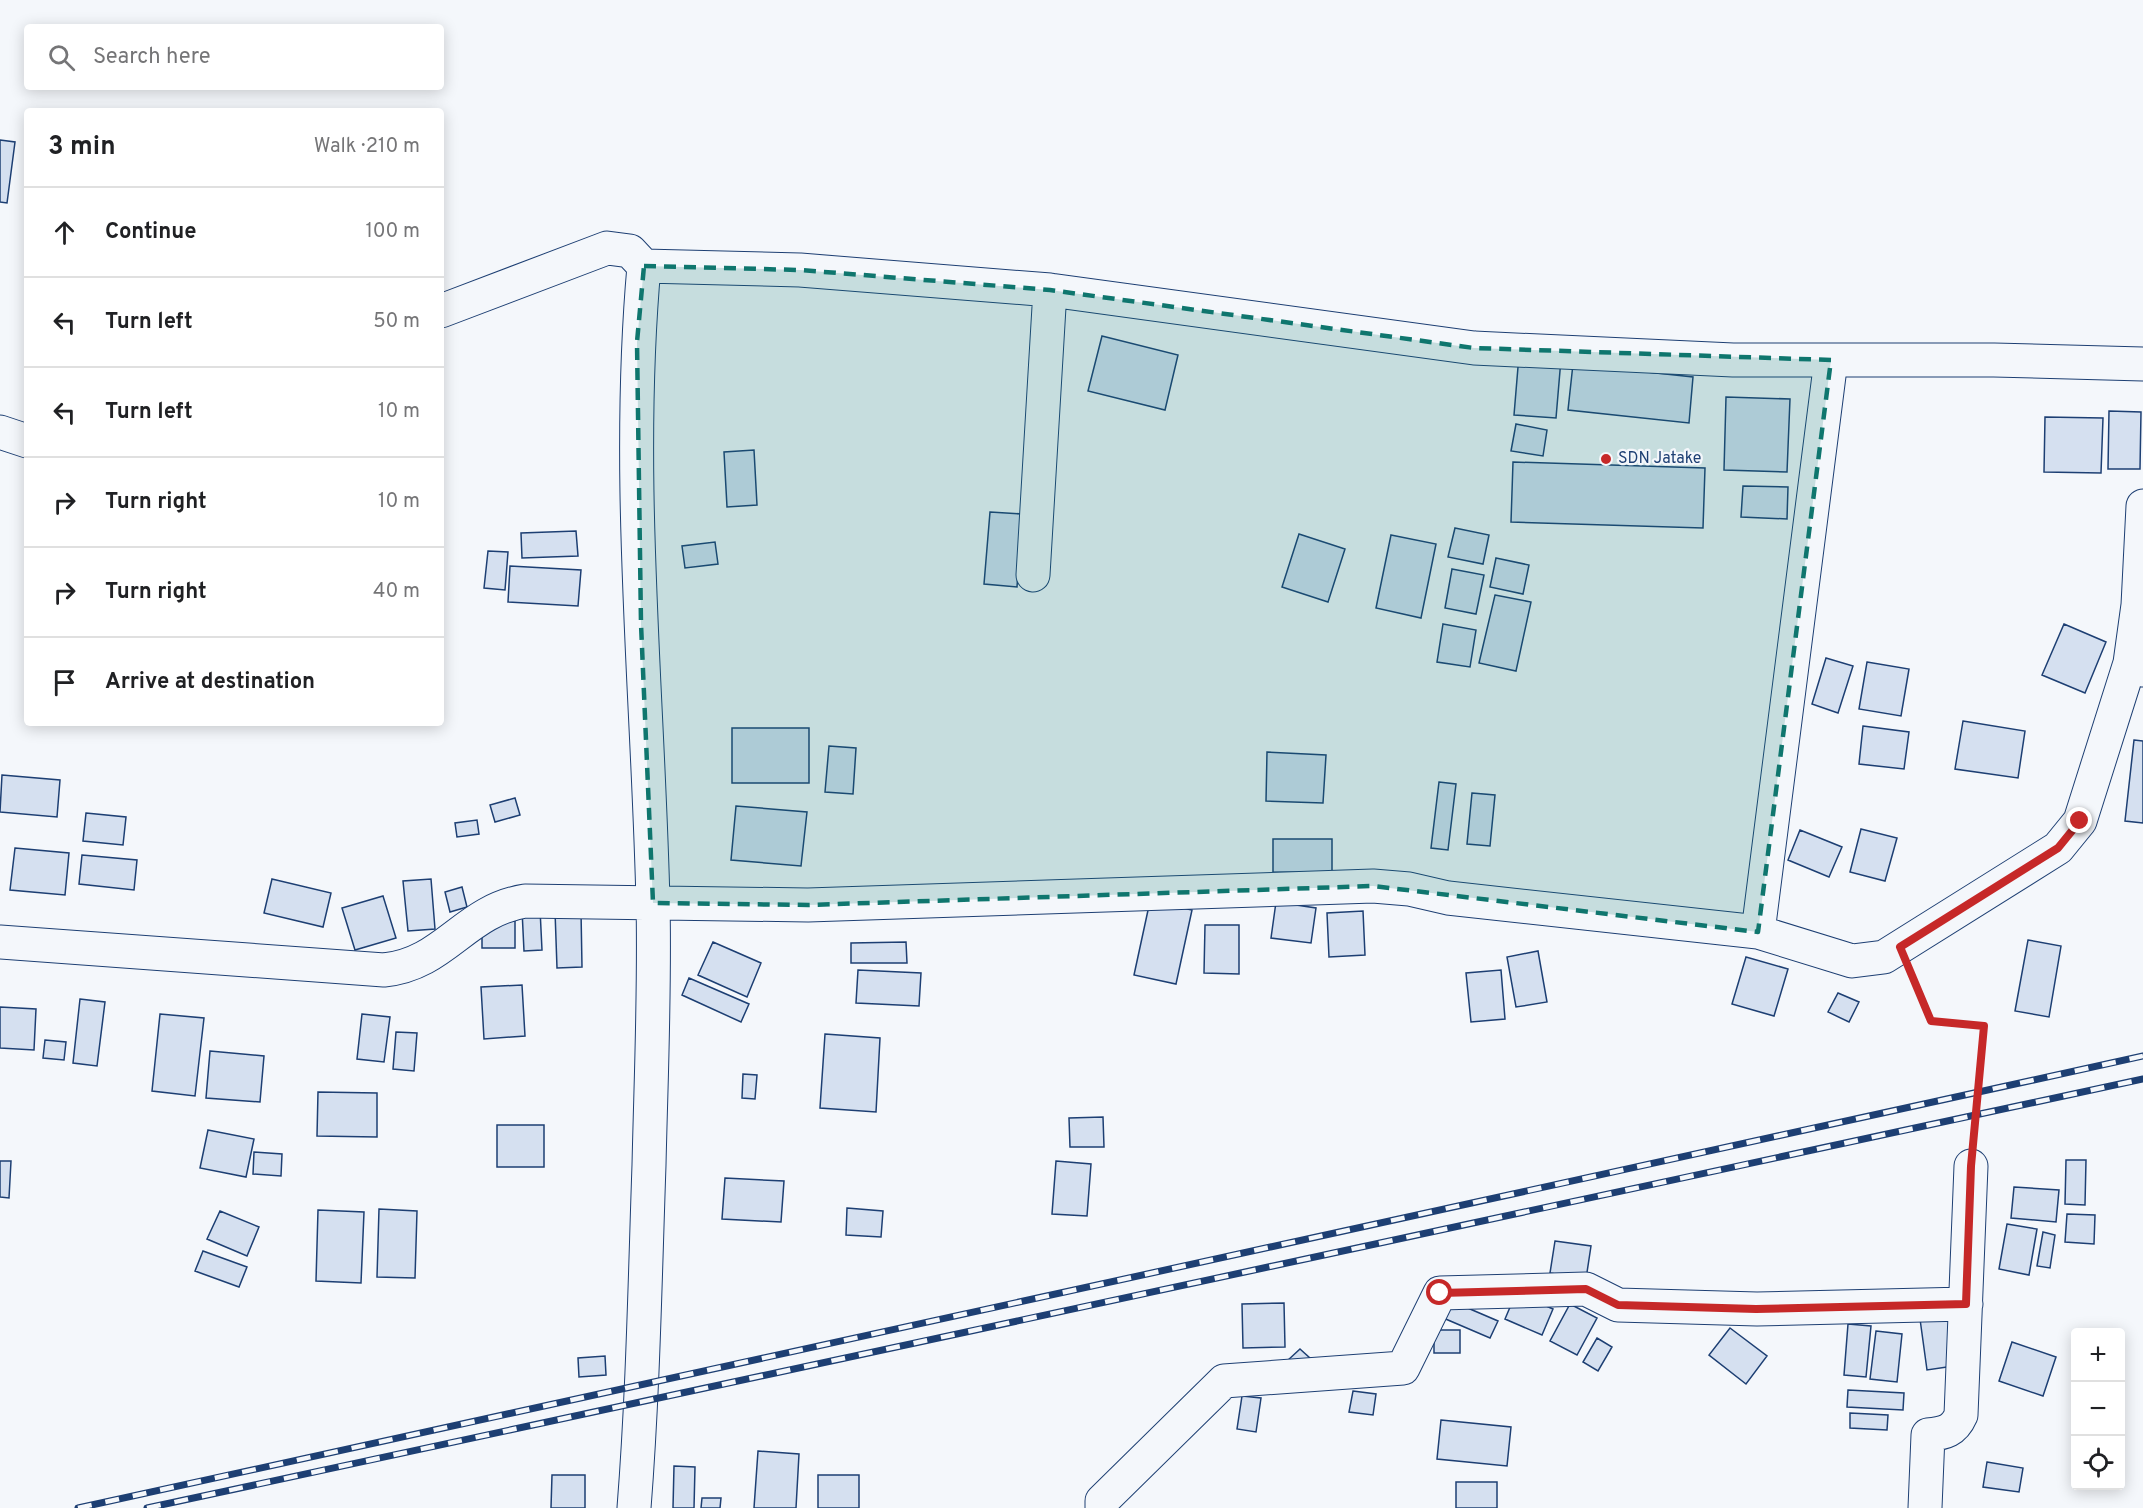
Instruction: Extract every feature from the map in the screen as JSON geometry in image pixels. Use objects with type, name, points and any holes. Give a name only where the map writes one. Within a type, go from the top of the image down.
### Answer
[{"type":"street","points":[[444,310],[607,248],[630,251],[644,266],[800,270],[1050,290],[1474,348],[1733,360],[2143,364]]},
{"type":"street","points":[[634,1508],[642,1401],[653,903],[641,624],[637,342],[644,266]]},
{"type":"street","points":[[1033,574],[1050,290]]},
{"type":"street","points":[[1758,932],[1831,360]]},
{"type":"street","points":[[0,432],[24,440]]},
{"type":"street","points":[[0,942],[384,970],[420,961],[486,913],[504,904],[525,901],[808,905],[1372,886],[1409,889],[1448,898],[1758,932],[1852,961],[1884,957],[2058,848],[2080,821],[2136,666],[2143,506]]},
{"type":"street","points":[[1925,1508],[1928,1435],[1945,1433],[1956,1427],[1961,1415],[1971,1166]]},
{"type":"street","points":[[1102,1508],[1102,1501],[1224,1381],[1403,1368],[1440,1293],[1586,1289],[1618,1305],[1756,1309],[1966,1304]]},
{"type":"path","points":[[1900,947],[1931,1021],[1984,1026],[1971,1166]]},
{"type":"highlighted area","points":[[644,266],[800,270],[1050,290],[1474,348],[1831,360],[1758,932],[1373,886],[808,905],[653,903],[641,624],[637,342]]},
{"type":"building","points":[[0,140],[15,142],[7,203],[0,202]]},
{"type":"building","points":[[1102,336],[1178,355],[1165,410],[1088,391]]},
{"type":"building","points":[[1519,355],[1561,359],[1556,418],[1514,415]]},
{"type":"building","points":[[1573,364],[1693,377],[1689,423],[1568,410]]},
{"type":"building","points":[[1726,397],[1790,399],[1787,472],[1724,470]]},
{"type":"building","points":[[2109,411],[2141,412],[2140,469],[2108,469]]},
{"type":"building","points":[[2045,417],[2103,418],[2101,473],[2044,472]]},
{"type":"building","points":[[1516,424],[1547,430],[1543,456],[1511,451]]},
{"type":"building","points":[[754,450],[757,505],[727,507],[724,452]]},
{"type":"building","points":[[1513,462],[1705,468],[1703,528],[1511,522]]},
{"type":"building","points":[[1743,486],[1788,487],[1787,519],[1741,517]]},
{"type":"building","points":[[990,512],[1022,514],[1017,587],[984,584]]},
{"type":"building","points":[[1455,528],[1489,535],[1483,564],[1448,557]]},
{"type":"building","points":[[576,531],[578,556],[522,558],[521,533]]},
{"type":"building","points":[[1299,534],[1345,549],[1328,602],[1282,587]]},
{"type":"building","points":[[1391,535],[1436,544],[1421,618],[1376,608]]},
{"type":"building","points":[[715,542],[718,564],[685,568],[682,546]]},
{"type":"building","points":[[488,551],[508,552],[505,590],[484,588]]},
{"type":"building","points":[[1496,558],[1529,565],[1523,594],[1490,587]]},
{"type":"building","points":[[510,566],[581,570],[578,606],[508,602]]},
{"type":"building","points":[[1452,569],[1484,575],[1476,614],[1445,608]]},
{"type":"building","points":[[1495,595],[1531,602],[1516,671],[1479,663]]},
{"type":"building","points":[[1443,624],[1476,630],[1470,667],[1437,662]]},
{"type":"building","points":[[2064,624],[2106,642],[2085,693],[2042,675]]},
{"type":"building","points":[[1826,658],[1853,666],[1838,713],[1812,704]]},
{"type":"building","points":[[1867,662],[1909,669],[1901,716],[1859,709]]},
{"type":"building","points":[[1963,721],[2025,731],[2018,778],[1955,769]]},
{"type":"building","points":[[1863,726],[1909,732],[1904,769],[1859,764]]},
{"type":"building","points":[[732,728],[809,728],[809,783],[732,783]]},
{"type":"building","points":[[2134,740],[2143,741],[2143,823],[2125,821]]},
{"type":"building","points":[[829,746],[856,748],[853,794],[825,792]]},
{"type":"building","points":[[1267,752],[1326,755],[1323,803],[1266,801]]},
{"type":"building","points":[[2,775],[60,780],[57,817],[0,812]]},
{"type":"building","points":[[1439,782],[1456,784],[1448,850],[1431,848]]},
{"type":"building","points":[[1472,793],[1495,795],[1490,846],[1467,844]]},
{"type":"building","points":[[515,798],[520,815],[495,822],[490,805]]},
{"type":"building","points":[[736,806],[807,812],[801,866],[731,860]]},
{"type":"building","points":[[86,813],[126,817],[123,845],[83,841]]},
{"type":"building","points":[[477,820],[479,834],[457,837],[455,823]]},
{"type":"building","points":[[1861,829],[1897,838],[1885,881],[1850,872]]},
{"type":"building","points":[[1800,830],[1842,847],[1829,877],[1788,860]]},
{"type":"building","points":[[1273,839],[1332,839],[1332,873],[1273,872]]},
{"type":"building","points":[[15,848],[69,853],[65,895],[10,890]]},
{"type":"building","points":[[82,855],[137,860],[134,890],[79,884]]},
{"type":"building","points":[[272,879],[331,893],[323,927],[264,913]]},
{"type":"building","points":[[431,879],[435,929],[408,931],[403,881]]},
{"type":"building","points":[[462,887],[467,907],[450,912],[445,892]]},
{"type":"building","points":[[383,896],[396,938],[355,950],[342,908]]},
{"type":"building","points":[[1150,901],[1192,910],[1176,984],[1134,975]]},
{"type":"building","points":[[1276,902],[1316,908],[1311,943],[1271,938]]},
{"type":"building","points":[[540,909],[542,950],[524,951],[522,910]]},
{"type":"building","points":[[555,911],[581,911],[582,967],[557,968]]},
{"type":"building","points":[[1363,911],[1365,955],[1329,957],[1327,913]]},
{"type":"building","points":[[482,921],[515,921],[515,948],[482,948]]},
{"type":"building","points":[[1205,925],[1239,925],[1239,974],[1204,973]]},
{"type":"building","points":[[2028,940],[2061,946],[2049,1017],[2015,1011]]},
{"type":"building","points":[[713,942],[761,963],[747,997],[698,975]]},
{"type":"building","points":[[906,942],[907,963],[851,963],[851,943]]},
{"type":"building","points":[[1538,951],[1547,1002],[1516,1007],[1507,957]]},
{"type":"building","points":[[1746,957],[1788,969],[1774,1016],[1732,1004]]},
{"type":"building","points":[[858,970],[921,973],[919,1006],[856,1003]]},
{"type":"building","points":[[1501,970],[1505,1019],[1471,1022],[1466,973]]},
{"type":"building","points":[[689,978],[749,1004],[741,1022],[682,995]]},
{"type":"building","points":[[522,985],[525,1036],[484,1039],[481,987]]},
{"type":"building","points":[[1838,993],[1859,1002],[1849,1022],[1828,1012]]},
{"type":"building","points":[[80,999],[105,1002],[97,1066],[73,1063]]},
{"type":"building","points":[[0,1007],[36,1009],[34,1050],[0,1048]]},
{"type":"building","points":[[160,1014],[204,1018],[195,1096],[152,1091]]},
{"type":"building","points":[[362,1014],[390,1017],[384,1062],[357,1059]]},
{"type":"building","points":[[396,1032],[417,1033],[414,1071],[393,1069]]},
{"type":"building","points":[[825,1034],[880,1038],[876,1112],[820,1108]]},
{"type":"building","points":[[45,1040],[66,1042],[64,1060],[43,1058]]},
{"type":"building","points":[[210,1051],[264,1056],[260,1102],[206,1098]]},
{"type":"building","points":[[743,1074],[757,1075],[755,1099],[742,1098]]},
{"type":"building","points":[[318,1092],[377,1093],[377,1137],[317,1136]]},
{"type":"building","points":[[1103,1117],[1104,1147],[1070,1147],[1069,1118]]},
{"type":"building","points":[[497,1125],[544,1125],[544,1167],[497,1167]]},
{"type":"building","points":[[208,1130],[254,1139],[246,1177],[200,1168]]},
{"type":"building","points":[[254,1152],[282,1154],[281,1176],[253,1174]]},
{"type":"building","points":[[2066,1160],[2086,1160],[2085,1205],[2065,1204]]},
{"type":"building","points":[[0,1161],[11,1161],[9,1198],[0,1197]]},
{"type":"building","points":[[1056,1161],[1091,1164],[1087,1216],[1052,1214]]},
{"type":"building","points":[[725,1178],[784,1181],[781,1222],[722,1219]]},
{"type":"building","points":[[2014,1187],[2059,1190],[2056,1222],[2011,1218]]},
{"type":"building","points":[[847,1208],[883,1211],[881,1237],[846,1235]]},
{"type":"building","points":[[379,1209],[417,1211],[415,1278],[377,1277]]},
{"type":"building","points":[[318,1210],[364,1212],[361,1283],[316,1281]]},
{"type":"building","points":[[220,1211],[259,1227],[247,1256],[207,1239]]},
{"type":"building","points":[[2067,1214],[2095,1215],[2094,1244],[2065,1242]]},
{"type":"building","points":[[2007,1224],[2037,1229],[2029,1275],[1999,1269]]},
{"type":"building","points":[[2043,1232],[2055,1235],[2050,1268],[2037,1266]]},
{"type":"building","points":[[1555,1241],[1591,1246],[1586,1279],[1550,1273]]},
{"type":"building","points":[[203,1251],[247,1267],[239,1287],[195,1271]]},
{"type":"building","points":[[1516,1293],[1553,1309],[1542,1335],[1505,1319]]},
{"type":"building","points":[[1442,1297],[1498,1321],[1490,1338],[1434,1314]]},
{"type":"building","points":[[1284,1303],[1285,1347],[1243,1348],[1242,1304]]},
{"type":"building","points":[[1570,1304],[1597,1318],[1577,1355],[1550,1341]]},
{"type":"building","points":[[1961,1314],[1967,1364],[1927,1370],[1920,1319]]},
{"type":"building","points":[[1848,1324],[1871,1326],[1866,1377],[1844,1375]]},
{"type":"building","points":[[1730,1328],[1767,1356],[1746,1384],[1709,1355]]},
{"type":"building","points":[[1434,1330],[1460,1330],[1460,1353],[1434,1353]]},
{"type":"building","points":[[1876,1331],[1902,1334],[1897,1382],[1870,1379]]},
{"type":"building","points":[[1597,1338],[1612,1347],[1598,1371],[1583,1362]]},
{"type":"building","points":[[2012,1342],[2056,1357],[2043,1396],[1999,1381]]},
{"type":"building","points":[[1300,1349],[1311,1359],[1287,1361]]},
{"type":"building","points":[[605,1356],[606,1375],[579,1377],[578,1358]]},
{"type":"building","points":[[1848,1390],[1904,1393],[1903,1410],[1847,1407]]},
{"type":"building","points":[[1353,1391],[1376,1394],[1373,1415],[1349,1412]]},
{"type":"building","points":[[1242,1396],[1261,1398],[1256,1432],[1237,1429]]},
{"type":"building","points":[[1850,1413],[1888,1415],[1887,1430],[1850,1428]]},
{"type":"building","points":[[1441,1420],[1511,1427],[1507,1466],[1437,1459]]},
{"type":"building","points":[[758,1451],[799,1454],[796,1508],[754,1508]]},
{"type":"building","points":[[1987,1462],[2023,1468],[2019,1492],[1983,1487]]},
{"type":"building","points":[[674,1466],[695,1467],[694,1508],[673,1508]]},
{"type":"building","points":[[552,1475],[585,1475],[585,1508],[551,1508]]},
{"type":"building","points":[[818,1475],[859,1475],[859,1508],[818,1508]]},
{"type":"building","points":[[1456,1482],[1497,1482],[1497,1508],[1456,1508]]},
{"type":"building","points":[[702,1498],[721,1498],[720,1508],[701,1508]]},
{"type":"railway","points":[[78,1508],[2143,1056]]},
{"type":"railway","points":[[147,1508],[2143,1079]]},
{"type":"place","name":"SDN Jatake","points":[[1606,459]]},
{"type":"route","points":[[1440,1293],[1586,1289],[1618,1305],[1756,1309],[1966,1304],[1971,1166],[1984,1026],[1931,1021],[1900,947],[2058,848],[2080,821]]}]
